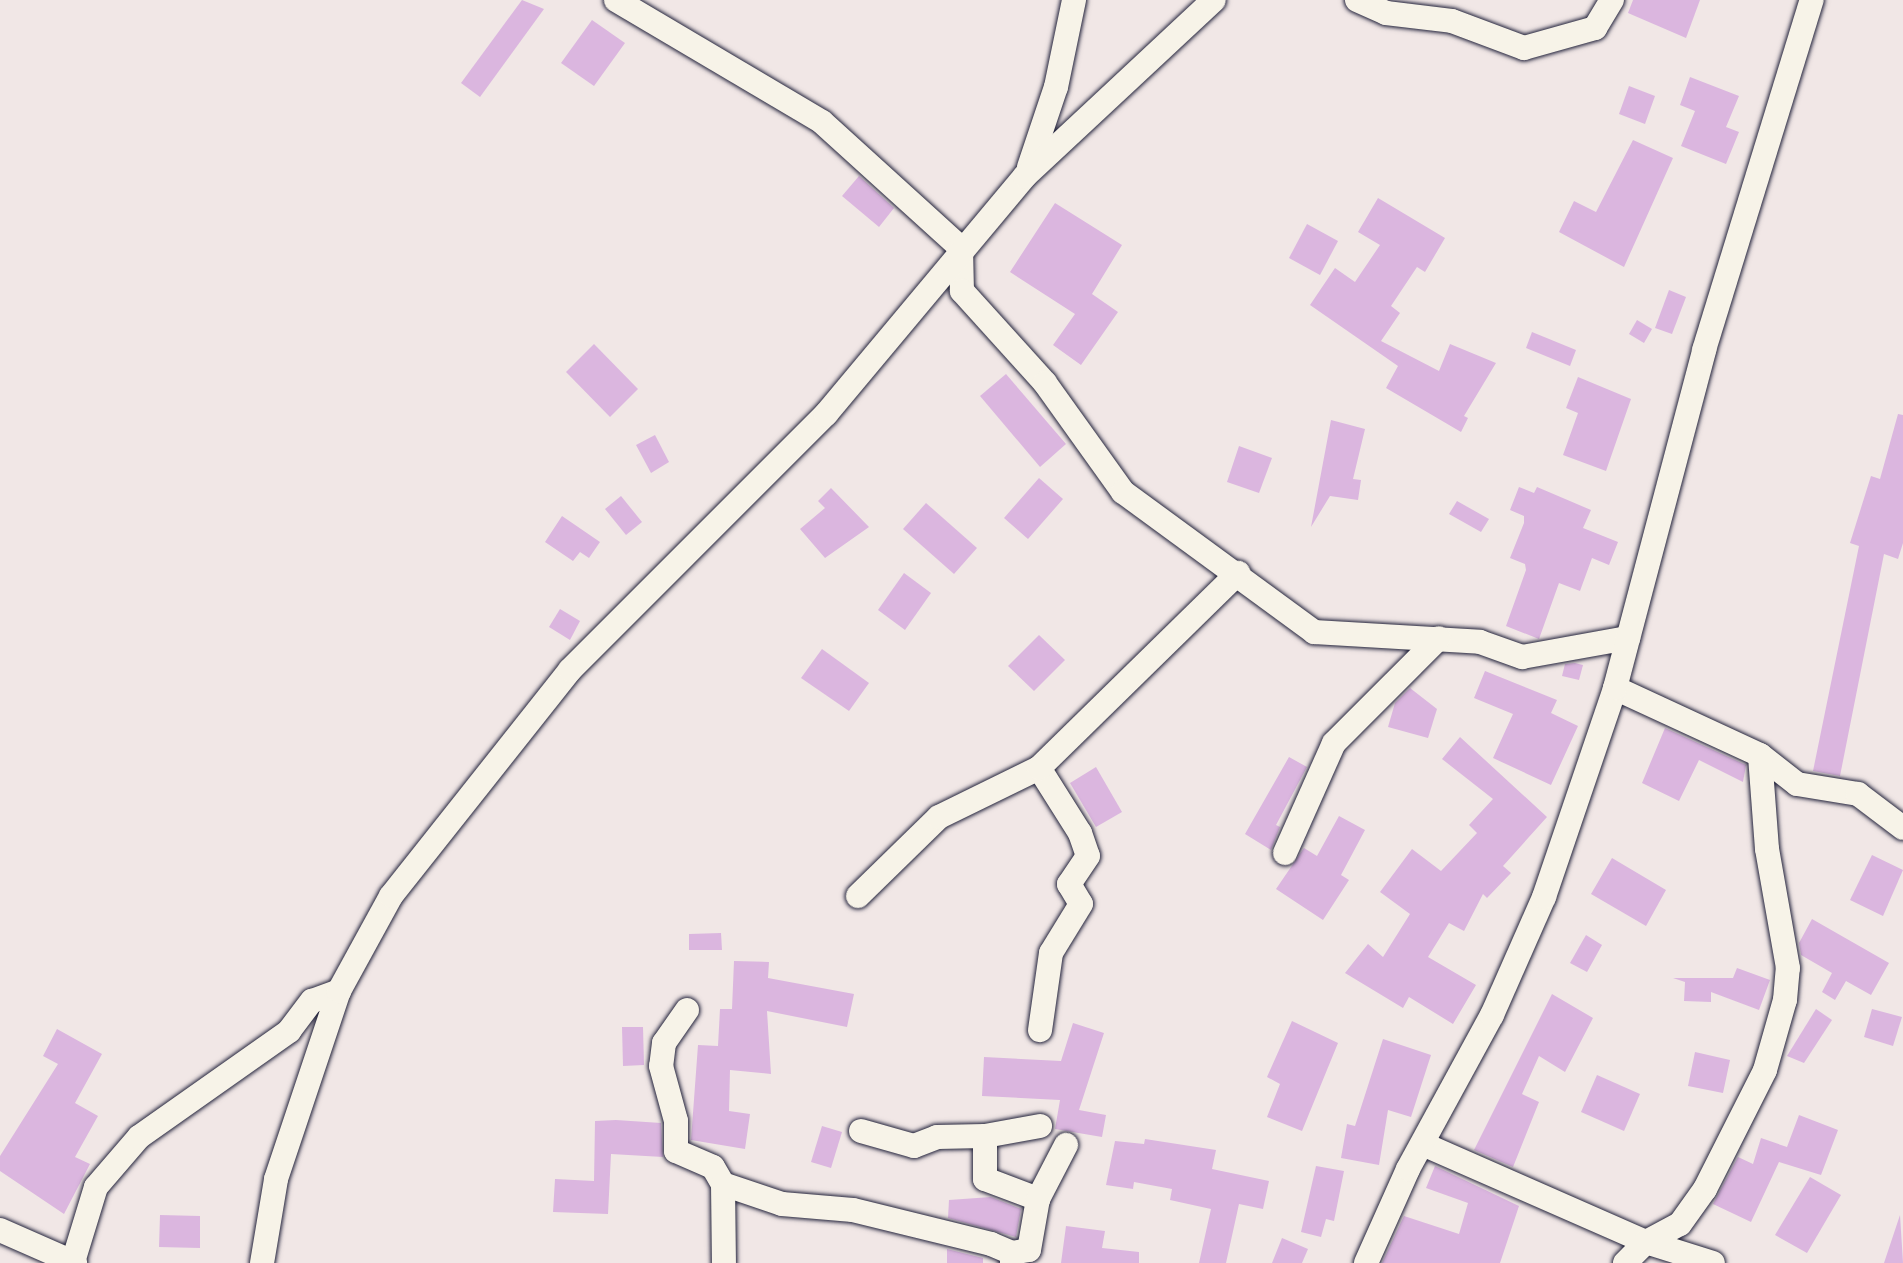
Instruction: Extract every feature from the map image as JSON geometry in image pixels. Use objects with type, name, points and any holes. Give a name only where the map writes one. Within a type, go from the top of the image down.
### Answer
[{"type":"street","points":[[616,0],[822,122],[961,248],[962,291],[1045,383],[1123,492],[1238,573],[1273,606],[1314,632],[1480,642],[1522,657],[1628,638]]},
{"type":"street","points":[[1025,176],[1056,87],[1074,0]]},
{"type":"street","points":[[262,1263],[276,1179],[339,991],[391,896],[570,670],[826,414],[961,248],[1025,176],[1214,0]]},
{"type":"street","points":[[1357,0],[1386,13],[1452,21],[1524,48],[1595,28],[1612,0]]},
{"type":"street","points":[[1366,1263],[1408,1169],[1425,1145],[1492,1015],[1544,897],[1615,688],[1704,350],[1812,0]]},
{"type":"street","points":[[858,896],[939,817],[1039,768],[1238,573]]},
{"type":"street","points":[[1285,853],[1334,743],[1439,638]]},
{"type":"street","points":[[1615,688],[1760,755],[1797,784],[1858,794],[1903,828]]},
{"type":"street","points":[[1625,1263],[1646,1242],[1680,1224],[1705,1189],[1765,1070],[1785,1000],[1788,968],[1767,849],[1760,755]]},
{"type":"street","points":[[1039,768],[1080,833],[1088,856],[1069,884],[1081,904],[1051,953],[1040,1030]]},
{"type":"street","points":[[0,1230],[74,1262],[96,1187],[139,1137],[289,1031],[312,1001],[339,991]]},
{"type":"street","points":[[687,1010],[664,1043],[661,1066],[676,1121],[676,1151],[713,1167],[723,1184],[724,1263]]},
{"type":"street","points":[[861,1131],[914,1146],[937,1137],[985,1136],[1040,1126]]},
{"type":"street","points":[[985,1136],[985,1179],[1038,1199]]},
{"type":"street","points":[[723,1184],[782,1204],[853,1210],[1012,1258],[1029,1250],[1038,1199],[1066,1145]]},
{"type":"street","points":[[1425,1145],[1646,1242],[1713,1263]]},
{"type":"building","points":[[522,0],[544,9],[480,97],[461,83]]},
{"type":"building","points":[[1633,0],[1700,0],[1686,38],[1628,13]]},
{"type":"building","points":[[592,20],[625,43],[594,86],[561,63]]},
{"type":"building","points":[[1690,77],[1739,96],[1726,127],[1739,132],[1726,164],[1681,146],[1695,111],[1680,105]]},
{"type":"building","points":[[1629,86],[1655,96],[1645,124],[1619,114]]},
{"type":"building","points":[[1633,140],[1673,158],[1624,267],[1559,232],[1574,201],[1596,212]]},
{"type":"building","points":[[859,176],[894,208],[879,227],[842,196]]},
{"type":"building","points":[[1378,198],[1445,238],[1425,272],[1417,267],[1391,306],[1400,313],[1381,341],[1439,371],[1450,344],[1496,363],[1464,416],[1468,418],[1461,432],[1386,388],[1398,366],[1310,305],[1335,268],[1355,282],[1380,245],[1358,232]]},
{"type":"building","points":[[1055,203],[1122,245],[1092,294],[1118,312],[1081,365],[1053,345],[1075,314],[1010,272]]},
{"type":"building","points":[[1307,224],[1338,241],[1320,275],[1289,258]]},
{"type":"building","points":[[1669,290],[1686,297],[1672,334],[1655,328]]},
{"type":"building","points":[[1637,320],[1652,329],[1644,343],[1629,334]]},
{"type":"building","points":[[1532,332],[1576,350],[1570,366],[1526,348]]},
{"type":"building","points":[[594,344],[638,389],[610,417],[566,372]]},
{"type":"building","points":[[1006,374],[1066,444],[1040,467],[980,396]]},
{"type":"building","points":[[1578,377],[1631,399],[1606,471],[1563,455],[1578,413],[1566,408]]},
{"type":"building","points":[[1898,414],[1903,415],[1903,543],[1898,559],[1884,554],[1840,776],[1813,771],[1859,546],[1850,543],[1871,476],[1880,479]]},
{"type":"building","points":[[1331,420],[1365,429],[1353,479],[1361,480],[1358,500],[1330,496],[1311,527]]},
{"type":"building","points":[[655,435],[669,462],[651,473],[636,445]]},
{"type":"building","points":[[1239,446],[1272,458],[1259,493],[1227,482]]},
{"type":"building","points":[[1039,478],[1063,499],[1028,539],[1004,518]]},
{"type":"building","points":[[1519,487],[1534,493],[1537,487],[1591,510],[1583,528],[1618,542],[1609,565],[1592,558],[1580,591],[1559,583],[1539,639],[1506,626],[1526,570],[1525,564],[1510,558],[1524,523],[1524,516],[1510,510]]},
{"type":"building","points":[[831,488],[869,527],[825,558],[800,529],[825,508],[818,501]]},
{"type":"building","points":[[621,496],[642,522],[626,535],[605,509]]},
{"type":"building","points":[[1457,501],[1489,519],[1481,532],[1449,514]]},
{"type":"building","points":[[926,503],[977,548],[954,574],[903,529]]},
{"type":"building","points":[[562,516],[600,542],[589,558],[580,552],[573,561],[545,542]]},
{"type":"building","points":[[904,573],[931,593],[905,630],[878,610]]},
{"type":"building","points":[[560,609],[580,621],[570,640],[549,627]]},
{"type":"building","points":[[1039,635],[1065,660],[1034,691],[1008,666]]},
{"type":"building","points":[[822,649],[869,683],[849,711],[801,678]]},
{"type":"building","points":[[1565,664],[1583,665],[1579,680],[1562,676]]},
{"type":"building","points":[[1485,671],[1557,700],[1551,713],[1578,726],[1551,785],[1493,758],[1513,714],[1474,698]]},
{"type":"building","points":[[1410,688],[1437,709],[1428,738],[1388,727],[1395,703]]},
{"type":"building","points":[[1665,728],[1746,765],[1743,782],[1699,760],[1679,801],[1642,783]]},
{"type":"building","points":[[1460,737],[1547,817],[1503,866],[1511,873],[1487,898],[1483,894],[1464,931],[1449,923],[1428,957],[1476,985],[1453,1024],[1409,997],[1403,1008],[1345,973],[1368,944],[1383,957],[1410,914],[1380,892],[1412,849],[1441,871],[1477,833],[1469,825],[1493,799],[1442,759]]},
{"type":"building","points":[[1289,757],[1307,767],[1276,825],[1280,827],[1271,850],[1245,834]]},
{"type":"building","points":[[1096,767],[1122,812],[1096,827],[1070,783]]},
{"type":"building","points":[[1339,816],[1365,830],[1341,875],[1349,880],[1323,920],[1276,889],[1304,848],[1317,856]]},
{"type":"building","points":[[1872,855],[1903,870],[1883,916],[1850,900]]},
{"type":"building","points":[[1612,858],[1666,890],[1646,926],[1591,894]]},
{"type":"building","points":[[1812,919],[1889,963],[1871,995],[1846,981],[1835,1000],[1822,992],[1832,973],[1801,955],[1799,943]]},
{"type":"building","points":[[721,933],[722,950],[689,950],[689,934]]},
{"type":"building","points":[[1586,935],[1602,945],[1587,972],[1570,963]]},
{"type":"building","points":[[734,961],[769,962],[768,978],[854,994],[847,1027],[767,1011],[771,1074],[730,1070],[729,1111],[750,1114],[745,1149],[691,1140],[698,1045],[718,1046],[720,1009],[732,1009]]},
{"type":"building","points":[[1737,968],[1770,980],[1759,1010],[1711,992],[1711,1002],[1684,1001],[1685,982],[1673,978],[1733,978]]},
{"type":"building","points":[[1552,994],[1593,1018],[1565,1072],[1539,1056],[1522,1094],[1539,1102],[1513,1167],[1474,1150]]},
{"type":"building","points":[[1816,1009],[1832,1020],[1804,1063],[1787,1056]]},
{"type":"building","points":[[1872,1009],[1902,1017],[1893,1046],[1864,1037]]},
{"type":"building","points":[[1292,1021],[1338,1043],[1302,1131],[1267,1117],[1280,1084],[1267,1077]]},
{"type":"building","points":[[1073,1023],[1104,1033],[1079,1110],[1106,1115],[1102,1137],[1055,1129],[1060,1100],[982,1096],[984,1057],[1061,1061]]},
{"type":"building","points":[[622,1027],[643,1027],[644,1065],[623,1066]]},
{"type":"building","points":[[57,1029],[102,1054],[75,1103],[98,1116],[75,1157],[90,1164],[64,1214],[0,1171],[0,1156],[58,1064],[43,1056]]},
{"type":"building","points":[[1383,1039],[1431,1055],[1411,1117],[1388,1110],[1379,1165],[1341,1158],[1347,1124],[1355,1126]]},
{"type":"building","points":[[1695,1052],[1730,1060],[1723,1093],[1688,1086]]},
{"type":"building","points":[[1597,1075],[1640,1094],[1624,1131],[1581,1112]]},
{"type":"building","points":[[1799,1115],[1838,1130],[1821,1175],[1779,1162],[1751,1222],[1713,1204],[1738,1157],[1753,1164],[1761,1138],[1787,1147]]},
{"type":"building","points":[[595,1121],[661,1123],[663,1157],[611,1154],[608,1214],[553,1212],[555,1179],[594,1181]]},
{"type":"building","points":[[822,1126],[842,1132],[831,1168],[811,1162]]},
{"type":"building","points":[[1145,1139],[1216,1150],[1212,1169],[1269,1181],[1263,1209],[1239,1204],[1226,1263],[1199,1263],[1211,1209],[1170,1200],[1172,1189],[1134,1182],[1133,1189],[1106,1185],[1115,1141],[1144,1144]]},
{"type":"building","points":[[1316,1166],[1344,1171],[1334,1221],[1326,1219],[1321,1237],[1301,1232]]},
{"type":"building","points":[[1435,1166],[1519,1206],[1500,1263],[1382,1263],[1404,1216],[1459,1234],[1468,1203],[1426,1188]]},
{"type":"building","points":[[1810,1177],[1841,1195],[1807,1253],[1775,1235]]},
{"type":"building","points":[[991,1197],[1021,1209],[1016,1237],[948,1218],[949,1200]]},
{"type":"building","points":[[160,1215],[200,1216],[200,1248],[159,1247]]},
{"type":"building","points":[[1900,1215],[1903,1263],[1884,1263]]},
{"type":"building","points":[[1066,1226],[1105,1231],[1102,1248],[1139,1252],[1139,1263],[1061,1263]]},
{"type":"building","points":[[1282,1238],[1308,1249],[1302,1263],[1272,1263]]},
{"type":"building","points":[[947,1249],[983,1258],[983,1263],[947,1263]]}]
